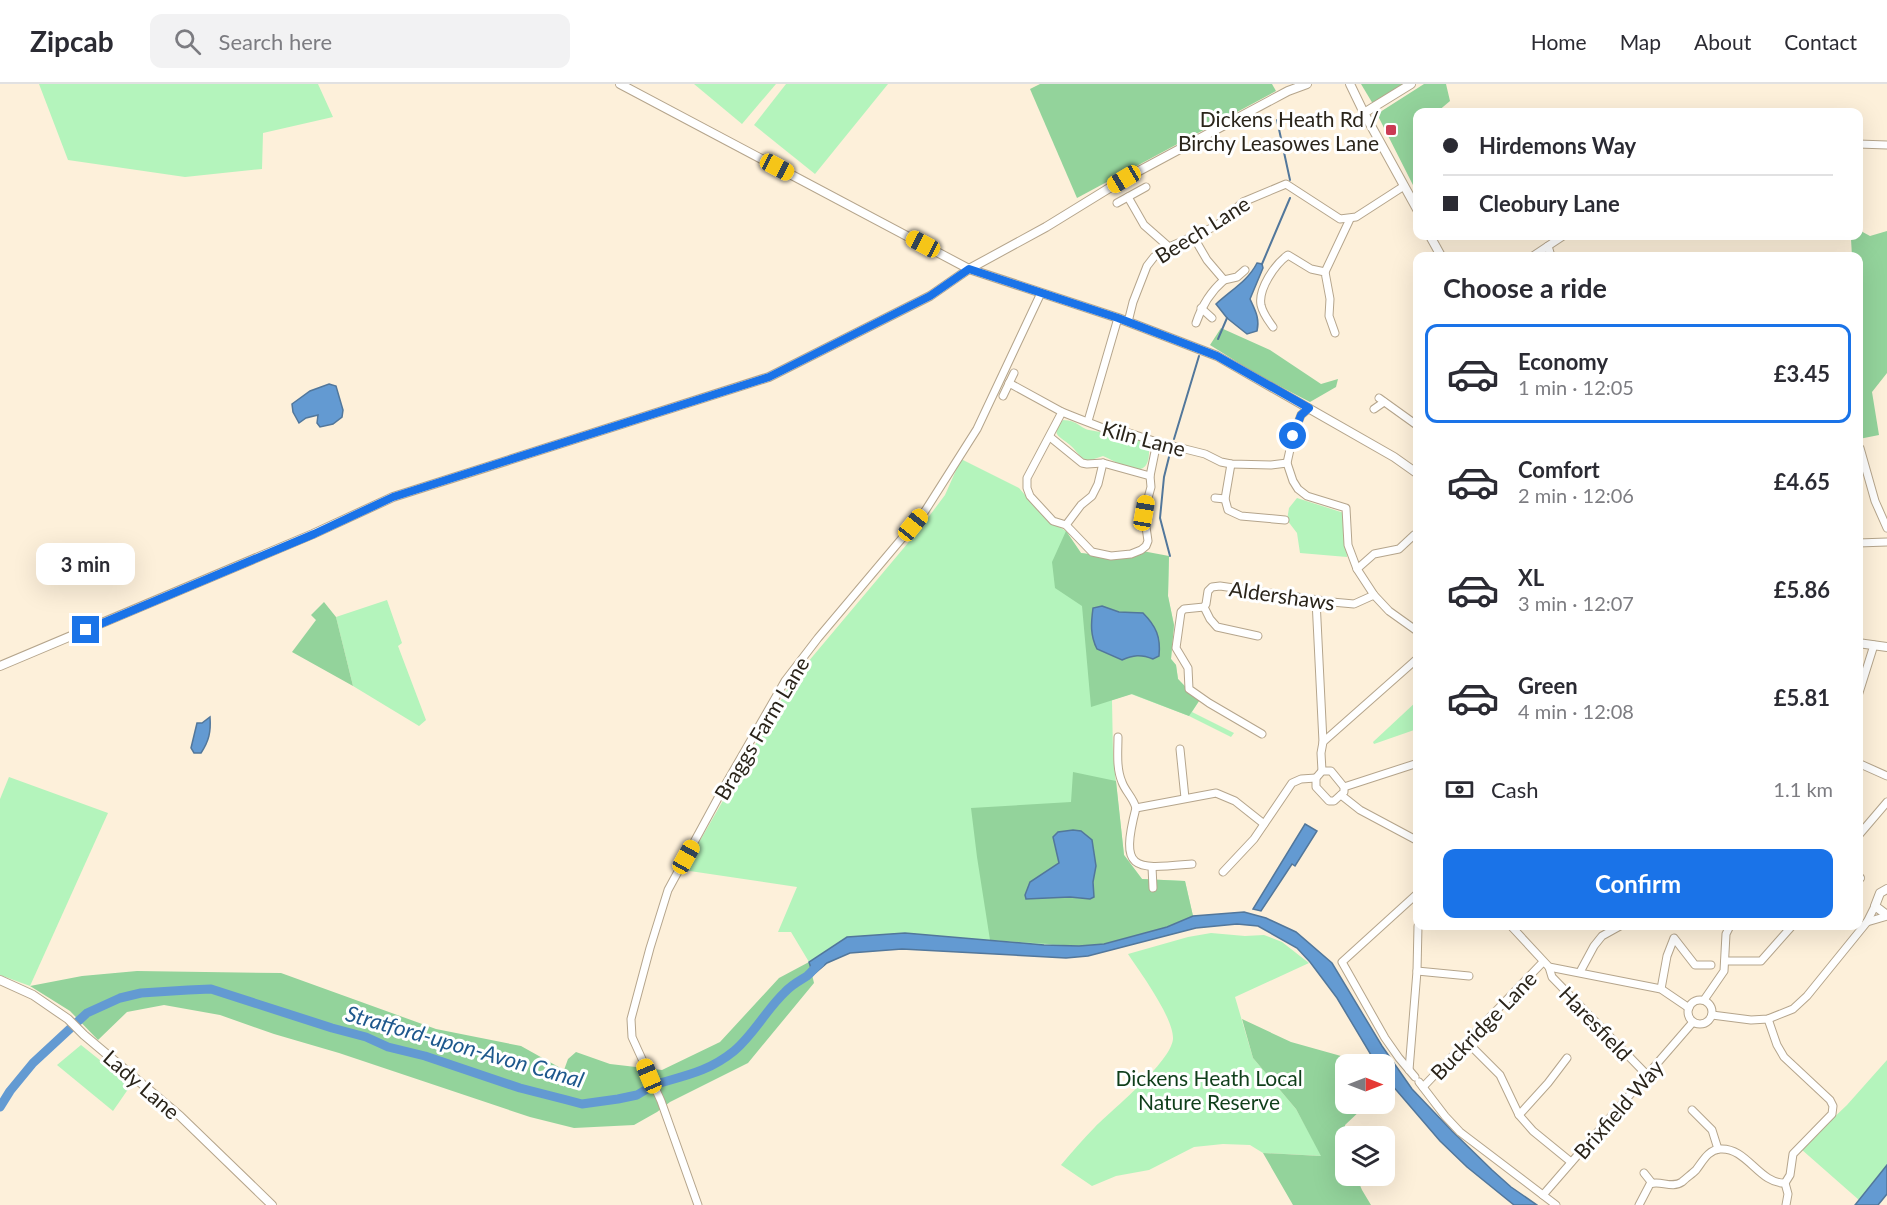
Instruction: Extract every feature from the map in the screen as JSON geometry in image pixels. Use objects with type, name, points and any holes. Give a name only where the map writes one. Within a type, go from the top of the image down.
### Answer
[{"type":"street","points":[[620,84],[969,269],[1118,318],[1217,356],[1394,457],[1413,470]]},
{"type":"street","points":[[0,666],[314,534],[393,497],[769,377],[930,296],[969,269],[1046,227],[1124,179],[1270,101],[1307,84]]},
{"type":"street","points":[[1350,84],[1413,202]]},
{"type":"street","points":[[1364,113],[1411,84]]},
{"type":"street","points":[[1863,144],[1887,145]]},
{"type":"street","name":"Beech Lane","points":[[1128,322],[1146,267],[1154,257],[1169,247],[1216,226],[1250,198],[1286,184],[1340,219],[1350,219]]},
{"type":"street","points":[[1335,333],[1329,316],[1330,299],[1325,272],[1350,219],[1404,186]]},
{"type":"street","points":[[1117,203],[1146,187]]},
{"type":"street","points":[[1128,197],[1144,225],[1169,247]]},
{"type":"street","points":[[1193,236],[1224,280]]},
{"type":"street","points":[[1539,252],[1557,240]]},
{"type":"street","points":[[1548,246],[1550,252]]},
{"type":"street","points":[[1273,327],[1260,303],[1263,289],[1282,259],[1288,255],[1311,269],[1325,272]]},
{"type":"street","points":[[1196,323],[1201,308],[1213,290],[1224,280],[1237,277],[1245,270]]},
{"type":"street","name":"Braggs Farm Lane","points":[[698,1205],[658,1093],[632,1037],[631,1019],[668,890],[785,681],[818,638],[925,511],[977,429],[1041,293]]},
{"type":"street","points":[[1201,308],[1212,318]]},
{"type":"street","points":[[1088,421],[1118,318]]},
{"type":"street","points":[[1002,396],[1014,373]]},
{"type":"street","name":"Kiln Lane","points":[[1009,383],[1062,412],[1103,428],[1174,445],[1231,464],[1287,464]]},
{"type":"street","points":[[1374,409],[1381,400],[1413,422]]},
{"type":"street","points":[[1309,408],[1301,415],[1293,436],[1287,464],[1293,481],[1306,496],[1344,503],[1348,545],[1357,568],[1374,595],[1389,611],[1413,628]]},
{"type":"street","points":[[1062,412],[1028,478],[1028,488],[1030,496],[1053,520],[1066,525],[1092,552],[1111,556],[1142,550],[1146,546],[1148,541],[1144,513],[1151,487],[1150,476],[1157,442]]},
{"type":"street","points":[[1050,437],[1082,463],[1103,463],[1150,476]]},
{"type":"street","points":[[1863,459],[1875,501],[1887,528]]},
{"type":"street","points":[[1066,525],[1081,505],[1092,496],[1098,484],[1103,463]]},
{"type":"street","points":[[1231,464],[1225,499],[1228,510],[1235,514],[1285,520]]},
{"type":"street","points":[[1215,498],[1225,499]]},
{"type":"street","points":[[1357,568],[1374,554],[1399,549],[1413,536]]},
{"type":"street","points":[[1863,543],[1887,542]]},
{"type":"street","name":"Aldershaws","points":[[1204,607],[1208,591],[1212,587],[1220,586],[1354,604],[1374,595]]},
{"type":"street","points":[[1316,600],[1323,742],[1322,771],[1316,778],[1316,787],[1329,801],[1334,801],[1344,792],[1344,787],[1331,771],[1322,771]]},
{"type":"street","name":"Aldershaws","points":[[1204,607],[1217,627],[1258,636]]},
{"type":"street","name":"Aldershaws","points":[[1204,607],[1184,609],[1180,612],[1176,648],[1188,668],[1189,689],[1229,716],[1262,734]]},
{"type":"street","points":[[1863,644],[1887,647]]},
{"type":"street","points":[[1863,680],[1874,645]]},
{"type":"street","points":[[1323,742],[1413,662]]},
{"type":"street","points":[[1118,737],[1119,771],[1122,783],[1136,808],[1130,838],[1130,855],[1134,862],[1152,867],[1192,864]]},
{"type":"street","points":[[1180,749],[1185,798]]},
{"type":"street","points":[[1344,787],[1413,765]]},
{"type":"street","points":[[1863,765],[1887,774]]},
{"type":"street","points":[[1222,872],[1254,839],[1292,783],[1301,779],[1316,778]]},
{"type":"street","points":[[1136,808],[1216,793],[1235,801],[1264,824]]},
{"type":"street","points":[[1341,795],[1360,810],[1413,838]]},
{"type":"street","points":[[1863,831],[1887,802]]},
{"type":"street","points":[[1152,867],[1153,888]]},
{"type":"street","points":[[1863,927],[1880,893],[1887,889]]},
{"type":"street","points":[[1413,898],[1342,962],[1385,1038],[1445,1116],[1460,1132],[1556,1205]]},
{"type":"street","points":[[1875,906],[1887,915]]},
{"type":"street","points":[[1867,922],[1887,915]]},
{"type":"street","points":[[1409,1070],[1418,930]]},
{"type":"street","name":"Haresfield","points":[[1515,930],[1546,964],[1552,977],[1648,1076]]},
{"type":"street","points":[[1580,972],[1594,946],[1602,936],[1613,930]]},
{"type":"street","points":[[1704,1000],[1724,971],[1720,964],[1728,930]]},
{"type":"street","points":[[1661,989],[1667,956],[1674,938],[1695,965],[1720,964],[1761,961],[1788,930]]},
{"type":"street","points":[[1712,1015],[1751,1020],[1768,1019],[1793,1009],[1807,996],[1861,930]]},
{"type":"street","points":[[1546,964],[1661,989],[1689,1008]]},
{"type":"street","name":"Buckridge Lane","points":[[1419,1082],[1467,1042],[1546,964]]},
{"type":"street","points":[[1417,972],[1469,976]]},
{"type":"street","name":"Lady Lane","points":[[0,980],[33,995],[68,1019],[180,1116],[272,1205]]},
{"type":"street","points":[[1697,1000],[1704,1000],[1710,1004],[1712,1015],[1705,1024],[1697,1024],[1689,1016],[1689,1008],[1697,1000]]},
{"type":"street","points":[[1768,1019],[1784,1057],[1830,1100],[1833,1106],[1832,1114],[1793,1154],[1790,1175],[1785,1183],[1788,1194],[1786,1205]]},
{"type":"street","name":"Brixfield Way","points":[[1543,1195],[1694,1022]]},
{"type":"street","points":[[1467,1042],[1500,1075],[1520,1115],[1533,1131],[1571,1162]]},
{"type":"street","points":[[1520,1115],[1567,1058]]},
{"type":"street","points":[[1692,1110],[1712,1130],[1718,1149]]},
{"type":"street","points":[[1644,1173],[1652,1183],[1679,1184],[1695,1171],[1702,1159],[1710,1152],[1727,1149],[1739,1154],[1777,1184],[1785,1183]]},
{"type":"street","points":[[1639,1205],[1652,1183]]},
{"type":"green space","points":[[39,84],[318,84],[333,117],[263,133],[262,169],[185,177],[68,160]]},
{"type":"green space","points":[[694,84],[776,84],[742,124]]},
{"type":"green space","points":[[786,84],[888,84],[815,174],[754,125]]},
{"type":"green space","points":[[1040,84],[1272,84],[1276,91],[1077,198],[1030,89]]},
{"type":"green space","points":[[1361,84],[1403,84],[1373,104]]},
{"type":"green space","points":[[1424,84],[1446,84],[1450,101],[1442,108],[1413,108],[1413,185],[1377,114]]},
{"type":"green space","points":[[1887,231],[1887,373],[1872,392],[1879,435],[1863,438],[1863,252],[1852,252],[1851,240],[1863,240],[1863,232],[1870,236]]},
{"type":"green space","points":[[1221,328],[1270,350],[1321,384],[1338,379],[1336,387],[1310,402],[1258,375],[1210,345]]},
{"type":"green space","points":[[1063,420],[1089,430],[1136,438],[1149,447],[1146,466],[1135,469],[1103,456],[1088,461],[1056,432]]},
{"type":"green space","points":[[961,459],[1019,488],[1047,520],[1066,531],[1081,553],[1104,556],[1169,556],[1168,596],[1174,625],[1171,659],[1176,665],[1178,679],[1199,701],[1192,712],[1234,733],[1231,737],[1189,716],[1131,694],[1112,700],[1113,755],[1124,855],[1142,879],[1185,881],[1193,916],[1137,936],[1079,946],[847,937],[809,962],[791,932],[778,932],[797,887],[683,870],[792,681],[918,531],[945,495]]},
{"type":"green space","points":[[1297,498],[1344,513],[1347,557],[1300,553],[1297,533],[1287,520],[1289,508]]},
{"type":"green space","points":[[1066,531],[1081,553],[1104,556],[1137,550],[1169,556],[1168,596],[1174,625],[1171,659],[1176,665],[1178,679],[1199,701],[1189,716],[1132,694],[1091,707],[1082,606],[1055,588],[1052,562]]},
{"type":"green space","points":[[387,600],[402,643],[398,646],[426,720],[419,726],[353,686],[336,617]]},
{"type":"green space","points":[[324,602],[336,617],[353,686],[292,652],[316,620],[311,615]]},
{"type":"green space","points":[[1413,705],[1413,730],[1374,744],[1373,742]]},
{"type":"green space","points":[[1073,772],[1116,781],[1124,855],[1142,879],[1185,881],[1193,916],[1167,927],[1104,944],[1079,946],[990,940],[971,808],[1071,802]]},
{"type":"green space","points":[[9,777],[108,813],[30,986],[0,975],[0,799]]},
{"type":"green space","name":"Dickens Heath Local Nature Reserve","points":[[1211,933],[1264,935],[1282,942],[1309,963],[1235,997],[1253,1058],[1296,1109],[1322,1156],[1263,1153],[1250,1145],[1223,1144],[1194,1147],[1149,1170],[1116,1176],[1092,1186],[1061,1165],[1095,1127],[1152,1072],[1170,1049],[1173,1039],[1168,1019],[1148,983],[1128,954]]},
{"type":"green space","points":[[809,962],[814,983],[748,1063],[670,1102],[634,1125],[574,1128],[530,1117],[220,1015],[164,1005],[127,1012],[98,1040],[70,1011],[30,986],[82,976],[137,971],[281,973],[436,1029],[521,1046],[564,1070],[568,1059],[576,1052],[610,1064],[662,1070],[720,1042],[779,978]]},
{"type":"green space","points":[[1242,1019],[1291,1042],[1335,1054],[1335,1114],[1357,1114],[1345,1126],[1335,1126],[1335,1186],[1360,1186],[1371,1205],[1293,1205],[1263,1153],[1321,1156],[1296,1109],[1253,1058]]},
{"type":"green space","points":[[81,1045],[131,1085],[113,1111],[57,1065]]},
{"type":"green space","points":[[1887,1060],[1887,1165],[1859,1200],[1801,1149],[1847,1105]]},
{"type":"water","points":[[1257,263],[1262,264],[1263,268],[1250,299],[1258,326],[1257,331],[1247,334],[1227,318],[1216,304],[1244,280]]},
{"type":"water","points":[[329,384],[336,386],[343,410],[342,417],[333,424],[320,427],[317,423],[318,415],[306,418],[299,423],[293,412],[292,404],[310,391]]},
{"type":"water","points":[[1102,606],[1119,612],[1143,613],[1157,632],[1159,656],[1153,659],[1137,656],[1122,660],[1097,649],[1092,634],[1092,613],[1093,608]]},
{"type":"water","points":[[210,717],[210,732],[206,744],[201,753],[194,753],[191,748],[197,723],[202,723]]},
{"type":"water","points":[[1305,824],[1317,831],[1295,866],[1292,864],[1261,911],[1253,909]]},
{"type":"water","points":[[1081,831],[1092,840],[1096,866],[1093,882],[1094,897],[1090,899],[1070,897],[1026,899],[1025,895],[1030,882],[1059,863],[1053,837],[1058,832]]},
{"type":"water","points":[[1244,912],[1266,918],[1296,932],[1332,963],[1388,1054],[1370,1054],[1337,998],[1310,962],[1297,948],[1258,926],[1237,924],[1196,928],[1088,956],[1066,958],[902,949],[850,953],[827,963],[813,975],[809,962],[847,937],[905,933],[1079,946],[1104,944],[1167,927],[1193,916]]},
{"type":"water","points":[[1395,1065],[1412,1089],[1452,1131],[1511,1187],[1537,1205],[1514,1205],[1467,1167],[1440,1141],[1395,1089]]},
{"type":"water","points":[[1887,1165],[1887,1194],[1878,1205],[1855,1205]]},
{"type":"waterway","points":[[1277,120],[1290,180]]},
{"type":"waterway","points":[[1262,264],[1290,198]]},
{"type":"waterway","points":[[1218,339],[1227,318]]},
{"type":"waterway","points":[[1174,439],[1199,356]]},
{"type":"waterway","points":[[1170,453],[1164,477],[1160,518],[1170,556]]},
{"type":"waterway","name":"Stratford-upon-Avon Canal","points":[[0,1107],[33,1063],[87,1013],[120,998],[141,993],[211,989],[520,1088],[582,1104],[618,1099],[637,1095],[650,1086],[694,1073],[724,1058],[754,1030],[787,990],[807,976],[820,963]]},
{"type":"place","name":"Dickens Heath Rd / Birchy Leasowes Lane","points":[[1391,130]]},
{"type":"route","points":[[86,630],[314,534],[393,497],[769,377],[930,296],[969,269],[1118,318],[1217,356],[1309,408],[1301,415],[1293,436]]}]
